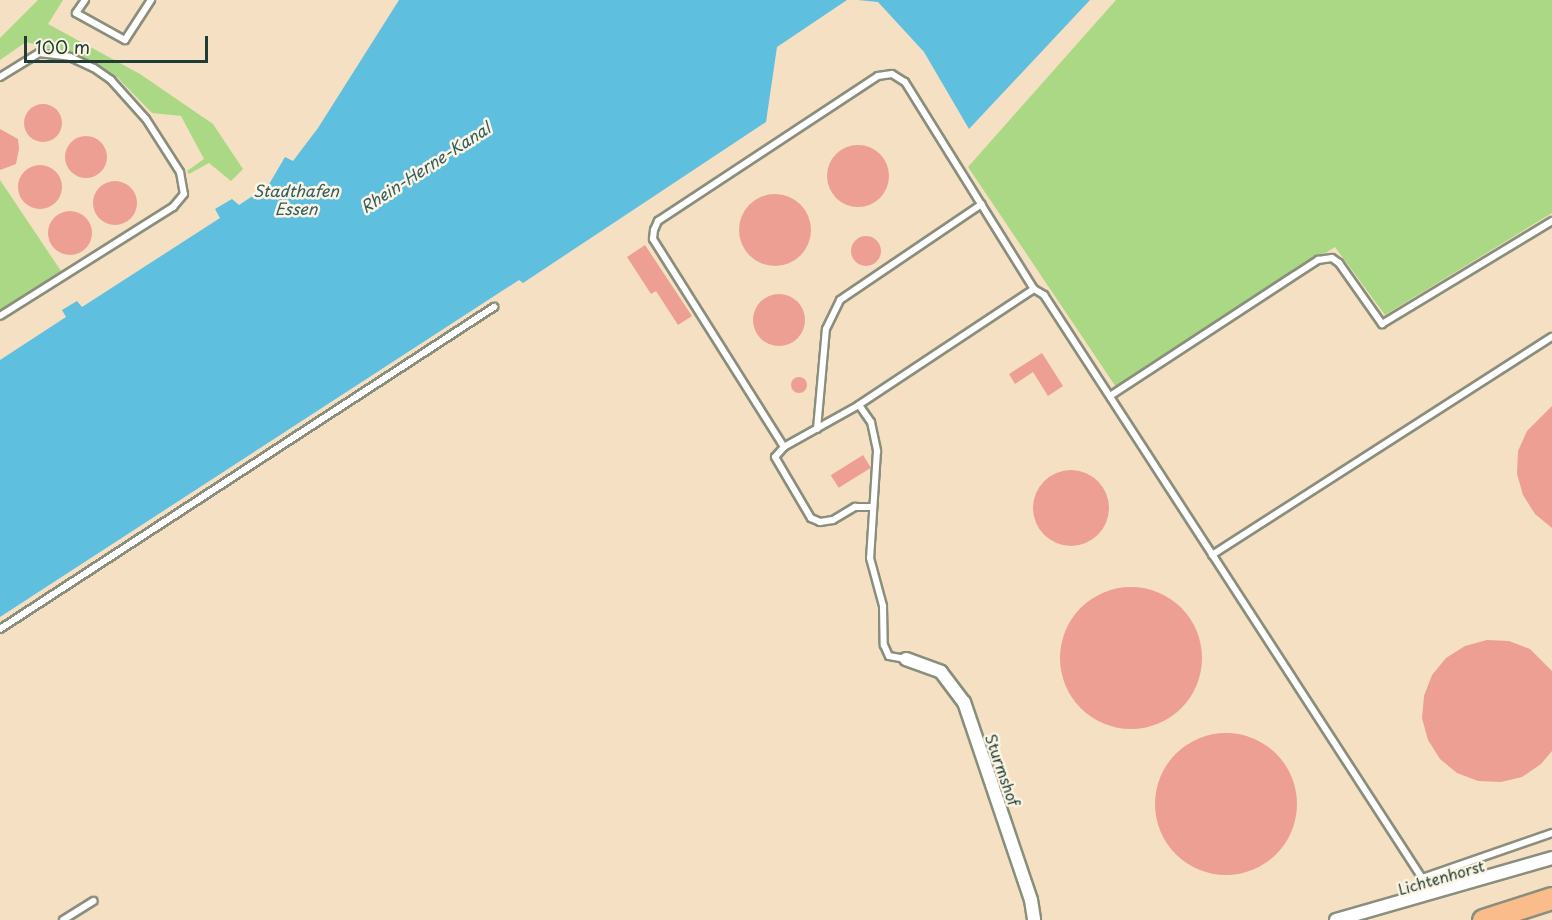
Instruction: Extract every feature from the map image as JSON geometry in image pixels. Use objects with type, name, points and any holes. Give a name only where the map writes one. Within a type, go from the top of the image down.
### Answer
[{"type":"highway","points":[[1483,920],[1552,898]]},
{"type":"street","name":"Sturmshof","points":[[906,658],[941,672],[964,702],[1031,900],[1034,920]]},
{"type":"street","name":"Lichtenhorst","points":[[1336,920],[1552,858]]},
{"type":"lane","points":[[85,0],[76,14],[125,40],[152,0]]},
{"type":"lane","points":[[0,77],[39,53],[70,57],[94,68],[111,80],[146,118],[180,172],[183,194],[173,207],[0,316]]},
{"type":"lane","points":[[784,447],[654,239],[658,222],[878,76],[892,74],[905,82],[1034,290],[1044,295],[1422,878],[1552,833]]},
{"type":"lane","points":[[817,429],[826,329],[840,300],[982,204]]},
{"type":"lane","points":[[1110,396],[1318,260],[1332,258],[1339,263],[1382,324],[1552,221]]},
{"type":"lane","points":[[873,507],[855,507],[833,520],[820,522],[811,518],[775,457],[784,447],[859,405],[1034,290]]},
{"type":"lane","points":[[0,629],[494,307]]},
{"type":"lane","points":[[1212,555],[1552,337]]},
{"type":"lane","points":[[859,405],[875,435],[870,558],[883,606],[884,645],[889,656],[906,658]]},
{"type":"lane","points":[[63,920],[93,901]]},
{"type":"green space","points":[[38,0],[63,0],[48,24],[140,74],[213,124],[243,169],[231,181],[209,163],[189,174],[187,171],[204,159],[181,116],[152,113],[117,77],[87,59],[26,42],[0,60],[0,38]]},
{"type":"green space","points":[[1116,0],[1552,0],[1552,213],[1385,315],[1335,247],[1116,387],[968,167]]},
{"type":"green space","points":[[0,180],[61,271],[0,311]]},
{"type":"water","points":[[399,0],[847,0],[777,47],[766,122],[523,283],[519,280],[0,617],[0,360],[66,317],[62,310],[77,301],[82,307],[220,218],[215,209],[232,199],[239,205],[268,186],[285,157],[293,161],[318,128]]},
{"type":"water","points":[[858,0],[1090,0],[969,129],[924,52],[878,2]]},
{"type":"building","points":[[43,104],[56,110],[62,123],[56,136],[43,142],[30,136],[24,123],[30,110]]},
{"type":"building","points":[[0,129],[18,139],[19,149],[16,164],[0,170]]},
{"type":"building","points":[[86,136],[94,137],[101,142],[106,149],[106,165],[101,172],[94,177],[86,178],[78,177],[71,172],[66,165],[65,157],[66,149],[71,142],[78,137]]},
{"type":"building","points":[[858,145],[870,147],[880,154],[887,164],[889,176],[887,188],[880,198],[870,205],[858,207],[846,205],[836,198],[829,188],[827,176],[829,164],[836,154],[846,147]]},
{"type":"building","points":[[40,165],[55,172],[62,187],[55,202],[40,209],[25,202],[18,187],[25,172]]},
{"type":"building","points":[[115,181],[130,188],[137,203],[130,218],[115,225],[100,218],[93,203],[100,188]]},
{"type":"building","points":[[775,194],[795,200],[805,210],[811,230],[805,250],[795,260],[775,266],[755,260],[745,250],[739,230],[745,210],[755,200]]},
{"type":"building","points":[[70,211],[86,217],[92,233],[86,249],[70,255],[54,249],[48,233],[54,217]]},
{"type":"building","points":[[866,236],[877,240],[881,251],[877,262],[866,266],[855,262],[851,251],[855,240]]},
{"type":"building","points":[[645,245],[692,316],[678,325],[656,291],[651,294],[627,257]]},
{"type":"building","points":[[774,294],[784,294],[798,301],[805,320],[798,339],[784,346],[774,346],[764,342],[757,335],[753,325],[753,315],[757,305],[764,298]]},
{"type":"building","points":[[1042,353],[1063,386],[1048,396],[1033,372],[1015,384],[1009,374]]},
{"type":"building","points":[[796,377],[802,377],[807,385],[805,391],[796,393],[791,388],[791,382]]},
{"type":"building","points":[[1552,406],[1552,528],[1535,514],[1523,495],[1517,474],[1518,451],[1527,431]]},
{"type":"building","points":[[863,455],[871,468],[839,488],[831,475]]},
{"type":"building","points":[[1064,470],[1078,470],[1092,476],[1103,487],[1109,501],[1106,523],[1098,535],[1078,546],[1064,546],[1050,540],[1039,529],[1033,515],[1033,501],[1039,487],[1050,476]]},
{"type":"building","points":[[1131,587],[1158,592],[1181,608],[1197,631],[1202,658],[1197,685],[1181,708],[1158,724],[1131,729],[1104,724],[1081,708],[1065,685],[1060,658],[1065,631],[1081,608],[1104,592]]},
{"type":"building","points":[[1487,640],[1509,641],[1530,649],[1552,671],[1552,751],[1541,764],[1522,777],[1501,782],[1478,781],[1457,773],[1440,759],[1428,740],[1422,718],[1424,696],[1432,675],[1446,658],[1465,646]]},
{"type":"building","points":[[1226,733],[1253,738],[1276,754],[1292,777],[1297,804],[1292,831],[1276,854],[1253,870],[1226,875],[1199,870],[1176,854],[1160,831],[1155,804],[1160,777],[1176,754],[1199,738]]},
{"type":"water label","name":"Rhein-Herne-Kanal","points":[[425,167]]},
{"type":"water label","name":"Stadthafen Essen","points":[[296,199]]}]
